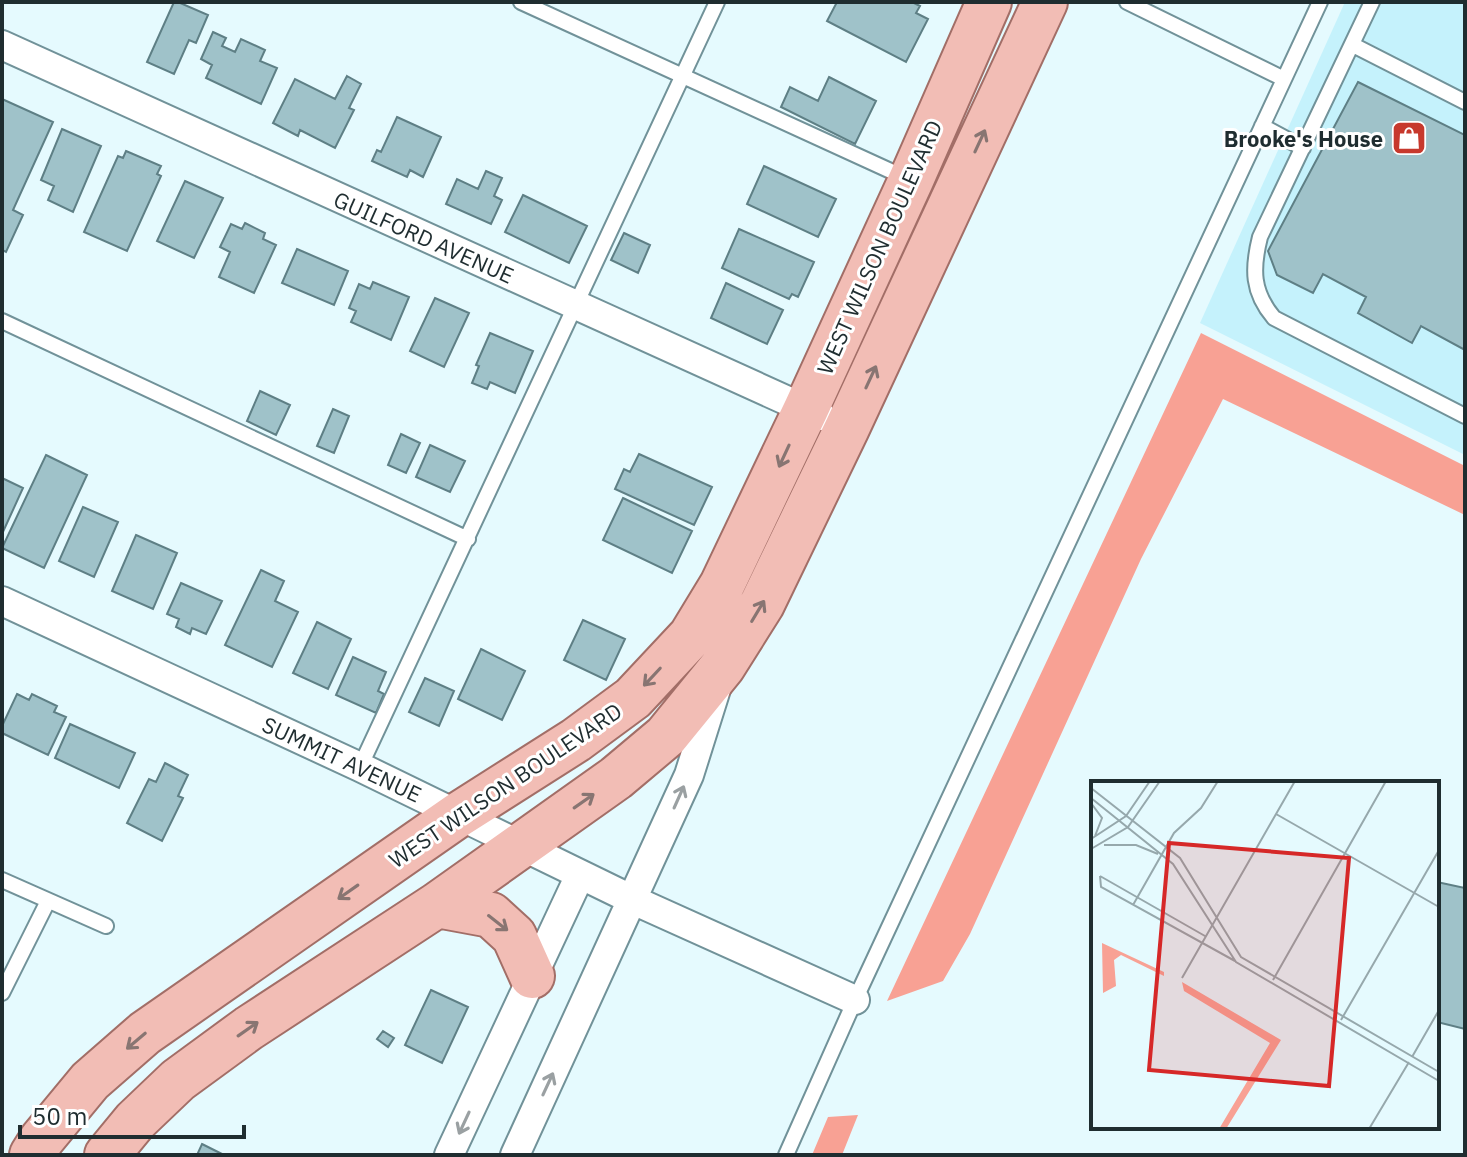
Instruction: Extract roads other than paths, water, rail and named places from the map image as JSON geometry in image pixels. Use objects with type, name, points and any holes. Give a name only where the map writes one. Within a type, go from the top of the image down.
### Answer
[{"type":"main road","name":"WEST WILSON BOULEVARD","points":[[37,1147],[90,1081],[145,1033],[458,815],[576,740],[633,698],[691,636],[722,585],[806,409],[989,2]]},
{"type":"main road","name":"WEST WILSON BOULEVARD","points":[[107,1155],[178,1080],[249,1028],[437,905],[616,778],[666,736],[723,666],[762,604],[1045,2]]},
{"type":"main road","points":[[437,905],[491,915],[514,936],[532,976]]},
{"type":"street","name":"GUILFORD AVENUE","points":[[2,45],[847,428]]},
{"type":"street","name":"SUMMIT AVENUE","points":[[2,601],[360,767],[633,900],[855,1000]]},
{"type":"street","name":"WEST WILSON BOULEVARD","points":[[515,1155],[689,775],[723,666]]},
{"type":"street","points":[[449,1155],[580,875]]},
{"type":"lane","points":[[521,2],[911,180]]},
{"type":"lane","points":[[360,767],[717,2]]},
{"type":"lane","points":[[1127,2],[1284,79]]},
{"type":"lane","points":[[786,1155],[855,1000],[1320,2]]},
{"type":"lane","points":[[1372,2],[1260,237],[1254,261],[1256,285],[1262,304],[1274,318],[1465,416]]},
{"type":"lane","points":[[1353,45],[1465,102]]},
{"type":"lane","points":[[1262,126],[1303,148]]},
{"type":"lane","points":[[2,321],[468,539]]},
{"type":"lane","points":[[2,880],[106,926]]},
{"type":"lane","points":[[2,993],[48,901]]},
{"type":"place","name":"Brooke's House","points":[[1409,138]]}]
